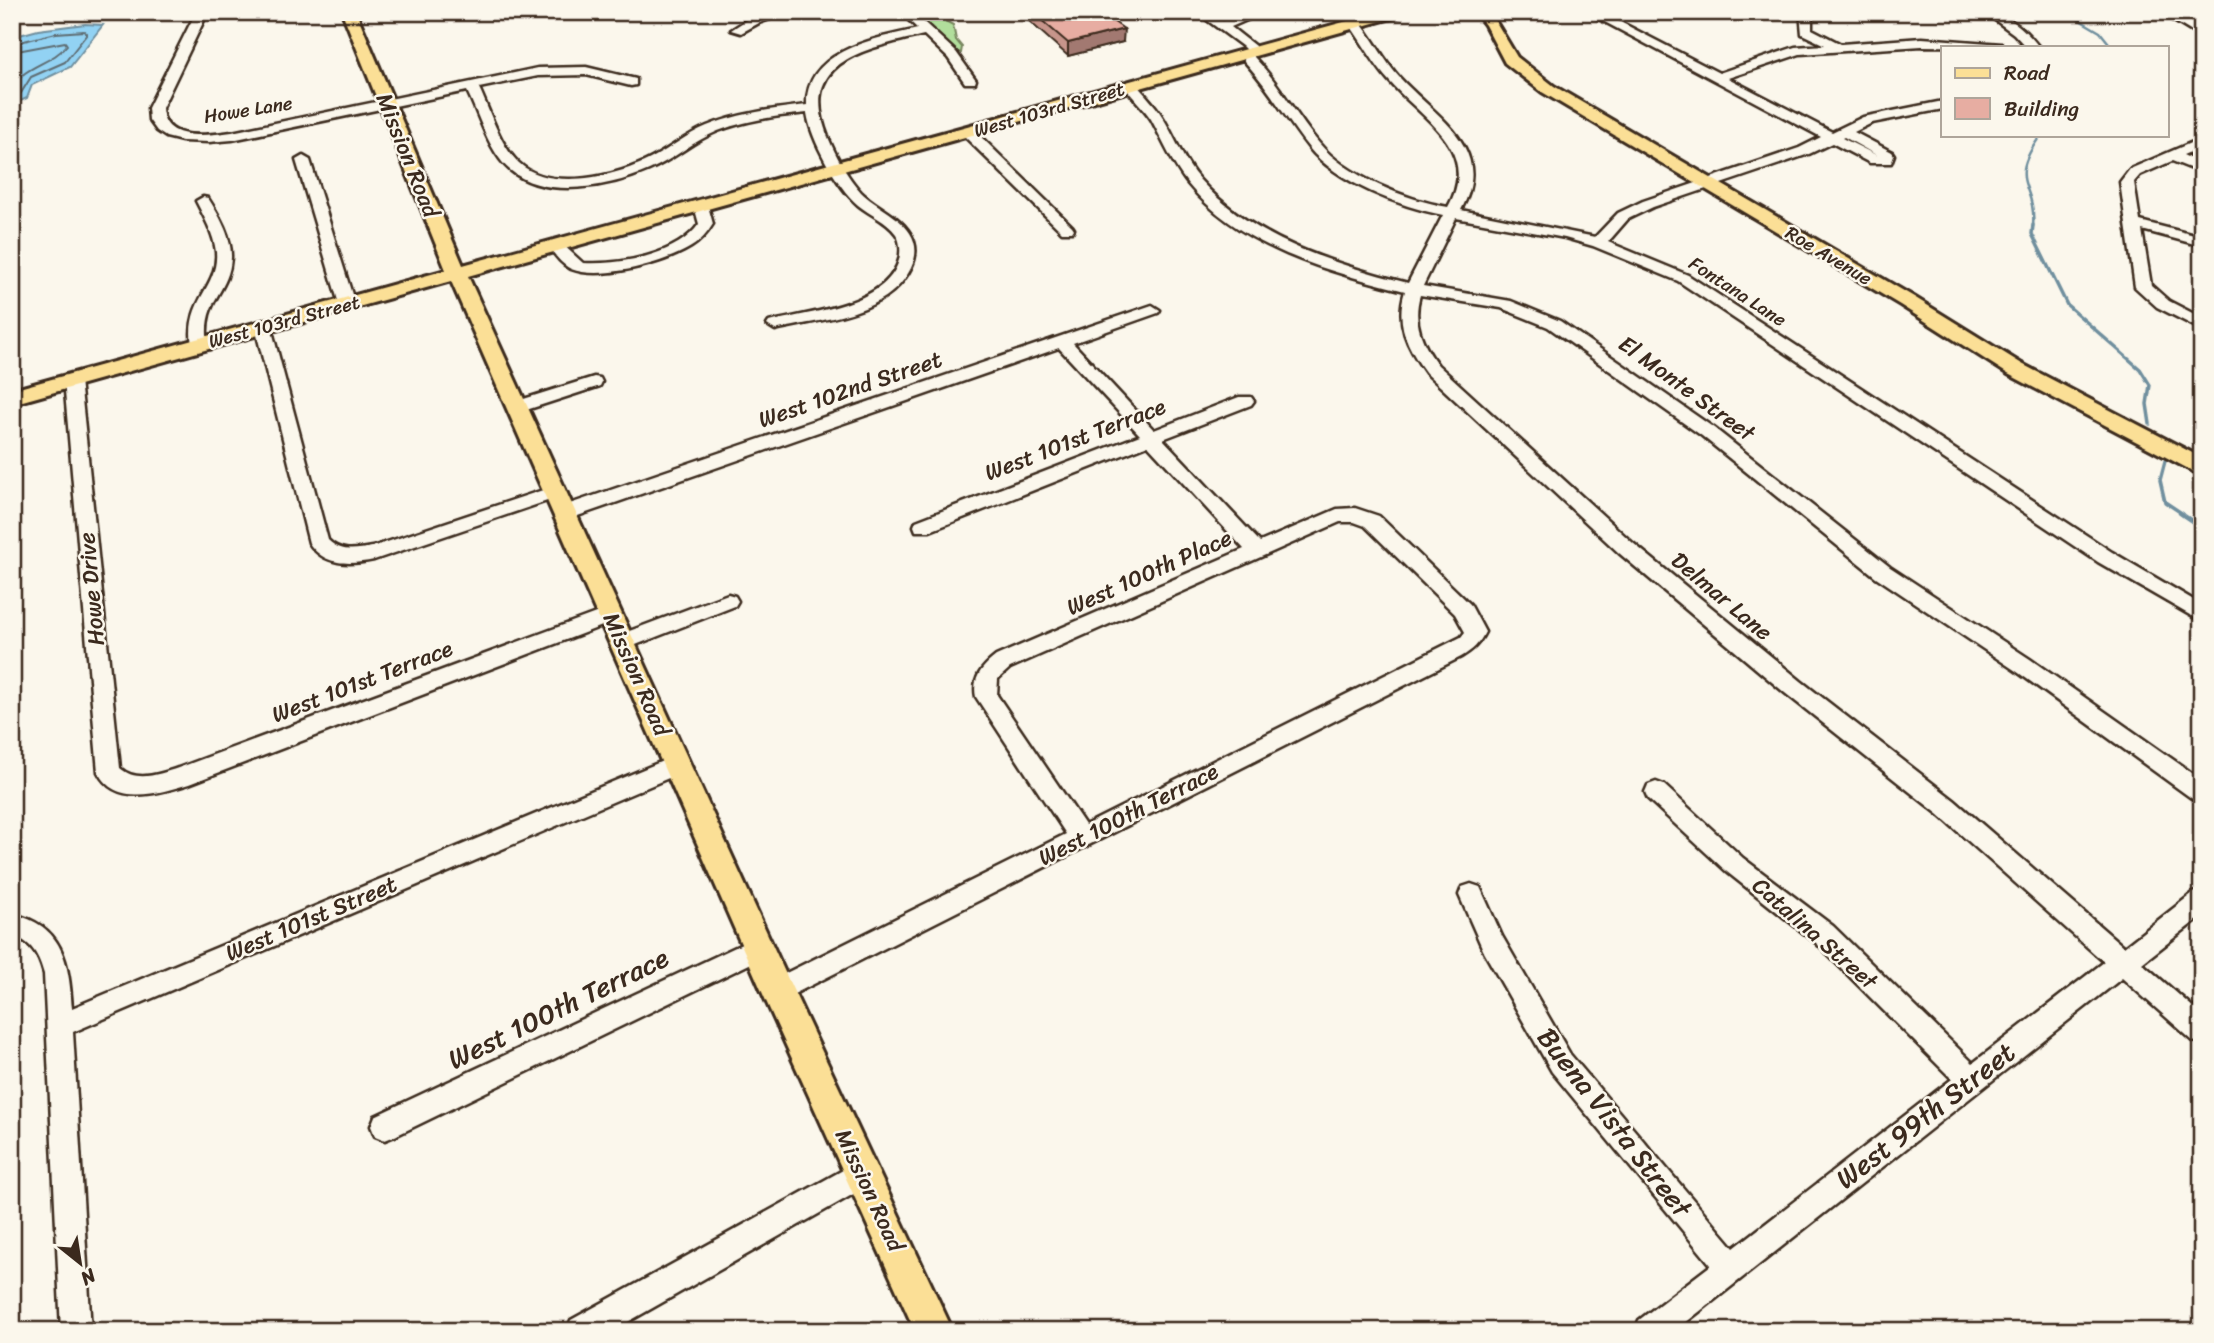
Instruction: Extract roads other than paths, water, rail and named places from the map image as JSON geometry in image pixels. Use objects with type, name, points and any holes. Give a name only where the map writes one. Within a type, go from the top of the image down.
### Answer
[{"type":"main road","name":"Mission Road","points":[[349,12],[457,274],[777,989],[934,1331]]},
{"type":"main road","name":"West 103rd Street","points":[[12,397],[1397,12]]},
{"type":"main road","name":"Roe Avenue","points":[[1482,12],[1492,24],[1511,60],[1532,79],[1620,133],[1712,184],[2015,369],[2202,468]]},
{"type":"street","name":"Howe Lane","points":[[202,12],[155,108],[153,118],[161,130],[187,137],[232,136],[388,104]]},
{"type":"street","points":[[737,30],[755,20],[784,12]]},
{"type":"street","points":[[906,12],[952,55],[970,80]]},
{"type":"street","name":"Fontana Lane","points":[[1202,12],[1251,48],[1248,58],[1271,82],[1306,135],[1328,160],[1344,172],[1384,193],[1452,213],[1567,234],[1653,264],[1704,291],[2105,557],[2202,615]]},
{"type":"street","points":[[1222,26],[1259,12]]},
{"type":"street","points":[[1592,12],[1717,78],[1836,134]]},
{"type":"street","points":[[1799,50],[1805,31],[1806,12]]},
{"type":"street","points":[[1990,12],[2018,31],[2032,46]]},
{"type":"street","points":[[2165,12],[2202,34]]},
{"type":"street","name":"Delmar Lane","points":[[1355,24],[1391,76],[1444,128],[1460,148],[1466,172],[1465,184],[1414,289],[1409,306],[1413,337],[1421,354],[1444,382],[1626,548],[1793,687],[1946,807],[2202,1032]]},
{"type":"street","points":[[775,325],[841,310],[867,300],[894,283],[904,267],[908,249],[901,230],[854,194],[820,136],[812,108],[815,82],[834,61],[854,50],[926,31]]},
{"type":"street","points":[[1805,31],[1841,47]]},
{"type":"street","points":[[1717,78],[1799,50],[1922,42],[1983,46]]},
{"type":"street","points":[[388,104],[471,85],[558,71],[594,72],[631,82]]},
{"type":"street","points":[[471,85],[512,164],[534,177],[568,182],[607,179],[636,171],[658,161],[693,138],[731,122],[812,108]]},
{"type":"street","name":"El Monte Street","points":[[1130,86],[1155,115],[1182,166],[1195,183],[1230,215],[1293,251],[1348,272],[1414,289],[1515,307],[1566,331],[1708,432],[1883,572],[2053,685],[2202,793]]},
{"type":"street","points":[[1598,243],[1615,223],[1635,209],[1804,150],[1836,134],[1890,114],[1941,105]]},
{"type":"street","points":[[968,132],[1067,229]]},
{"type":"street","points":[[2202,142],[2129,176],[2127,182],[2142,285],[2163,304],[2202,325]]},
{"type":"street","points":[[2171,155],[2202,169]]},
{"type":"street","points":[[303,159],[347,304]]},
{"type":"street","points":[[200,345],[195,326],[204,301],[222,268],[222,238],[203,201]]},
{"type":"street","points":[[556,246],[568,261],[580,266],[606,268],[675,250],[697,239],[706,224],[701,206]]},
{"type":"street","points":[[2133,224],[2202,242]]},
{"type":"street","name":"West 102nd Street","points":[[263,327],[319,543],[326,552],[340,557],[373,553],[560,503],[1152,310]]},
{"type":"street","points":[[1062,341],[1257,551]]},
{"type":"street","name":"Howe Drive","points":[[72,380],[109,772],[117,781],[130,786]]},
{"type":"street","points":[[517,407],[594,382]]},
{"type":"street","name":"West 101st Terrace","points":[[923,526],[1245,401]]},
{"type":"street","name":"West 100th Place","points":[[1080,838],[988,697],[984,686],[986,676],[1003,662],[1337,516],[1355,515],[1372,521],[1463,609],[1475,632]]},
{"type":"street","points":[[622,642],[727,601]]},
{"type":"street","name":"West 101st Terrace","points":[[130,786],[148,787],[181,777],[611,615]]},
{"type":"street","name":"West 100th Terrace","points":[[777,989],[1454,651],[1468,643],[1475,632]]},
{"type":"street","name":"West 101st Street","points":[[60,1025],[677,764]]},
{"type":"street","name":"Catalina Street","points":[[1656,792],[1735,865],[1824,934],[1971,1079]]},
{"type":"street","name":"Buena Vista Street","points":[[1471,895],[1493,944],[1561,1063],[1731,1267]]},
{"type":"street","name":"West 99th Street","points":[[1650,1331],[2121,961],[2202,901]]},
{"type":"street","points":[[12,925],[22,927],[44,940],[57,974],[76,1331]]},
{"type":"street","name":"West 100th Terrace","points":[[385,1126],[759,947]]},
{"type":"street","points":[[582,1331],[863,1173]]},
{"type":"water","points":[[85,24],[103,25],[70,67],[32,85],[27,98],[12,105],[12,37],[38,30]]},
{"type":"waterway","points":[[2066,12],[2100,32],[2111,46]]},
{"type":"waterway","points":[[2033,225],[2033,212],[2024,174],[2030,151],[2040,136]]},
{"type":"waterway","points":[[2033,225],[2032,234],[2067,305],[2140,369],[2150,385],[2147,404],[2150,424]]},
{"type":"waterway","points":[[2165,461],[2160,480],[2165,502],[2183,514]]},
{"type":"waterway","points":[[2180,513],[2202,528]]}]
